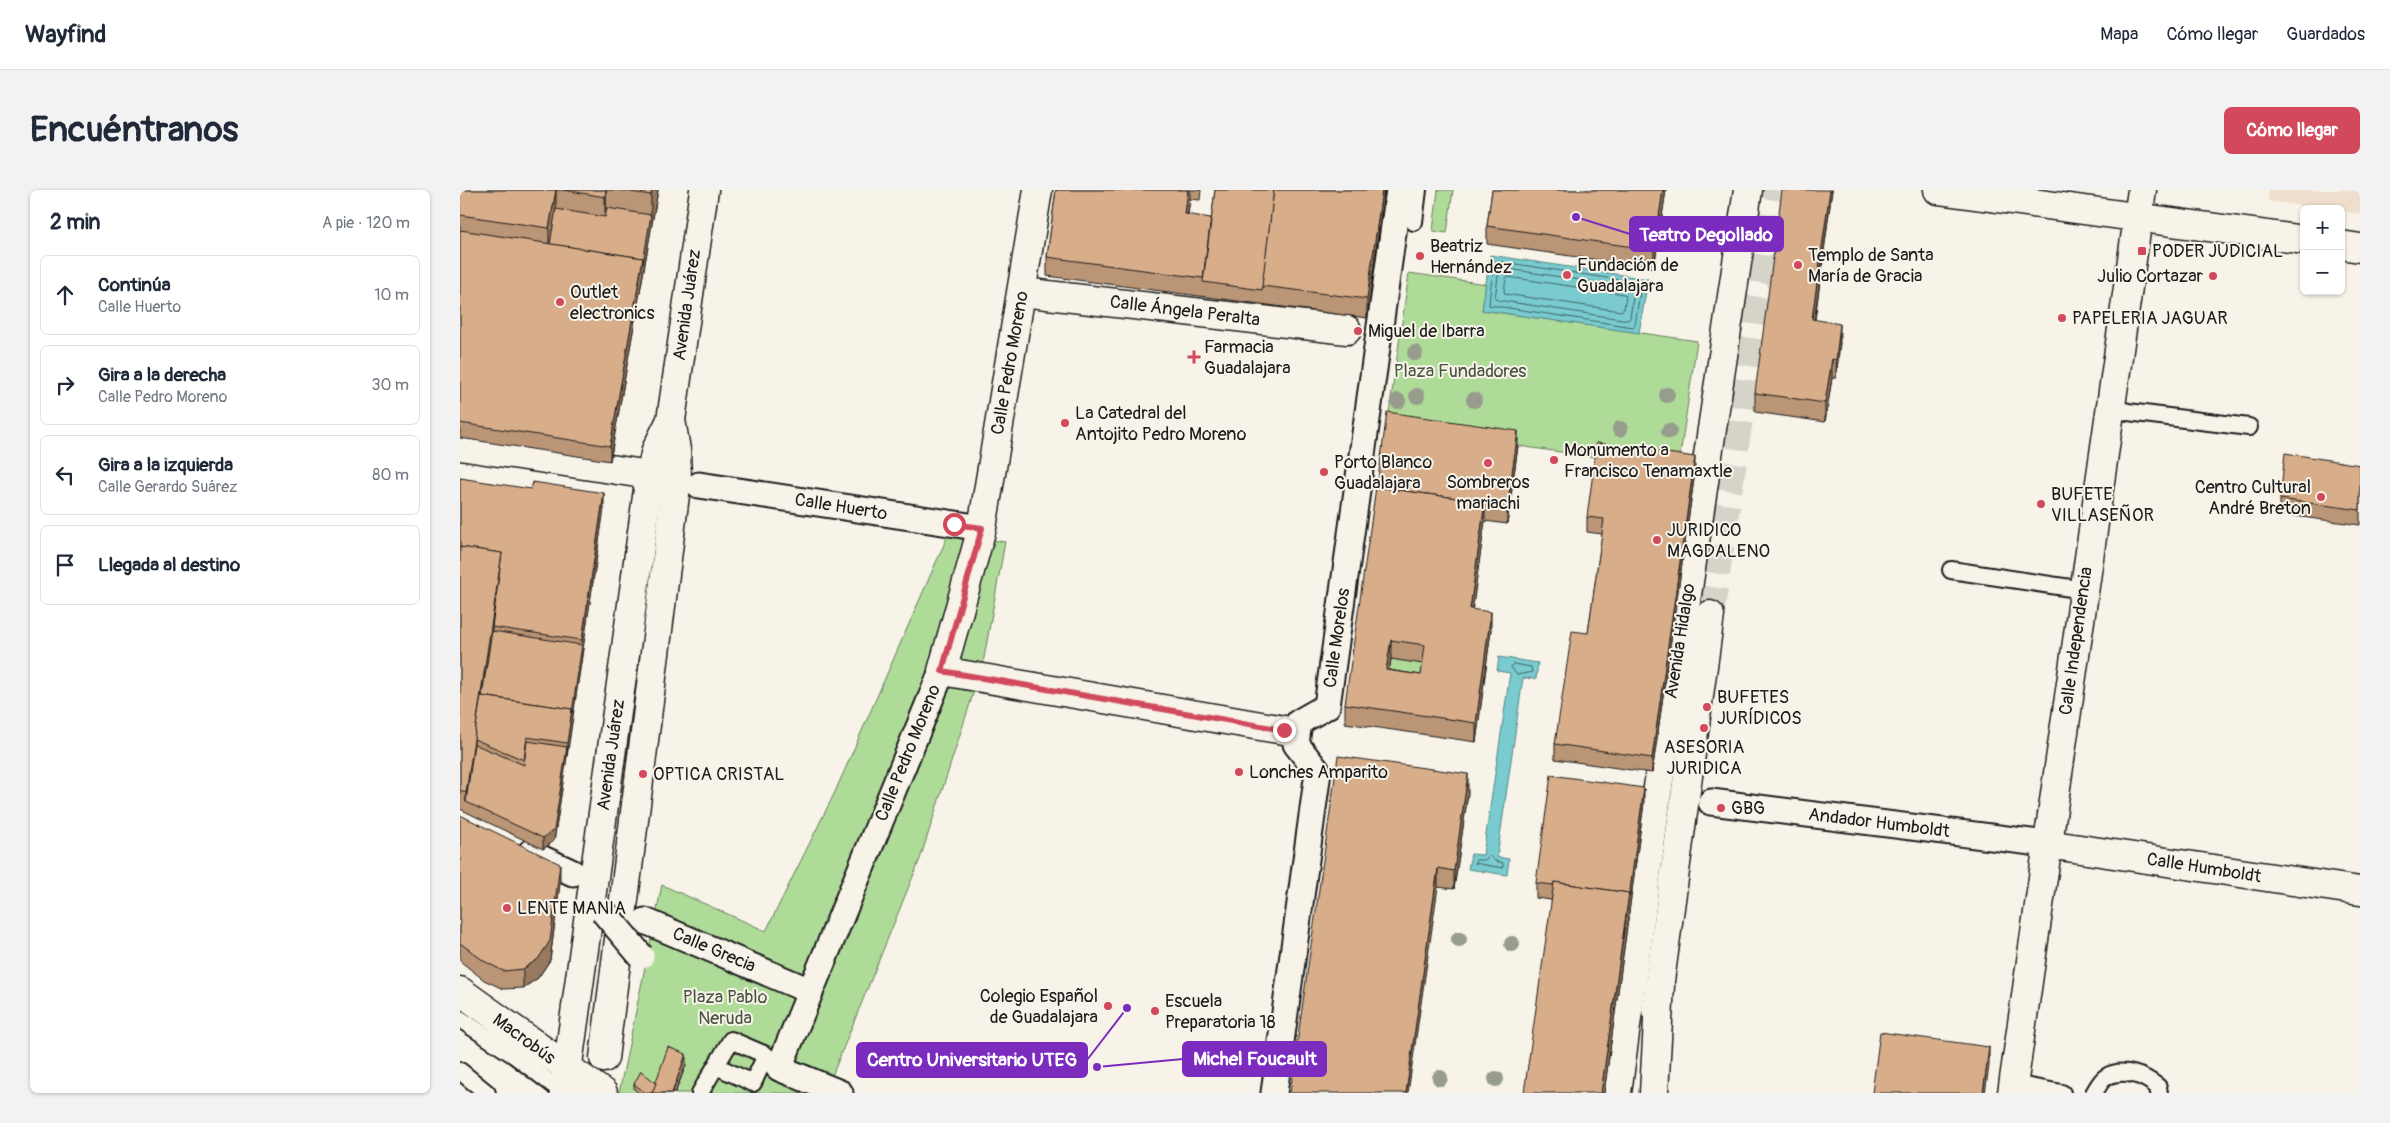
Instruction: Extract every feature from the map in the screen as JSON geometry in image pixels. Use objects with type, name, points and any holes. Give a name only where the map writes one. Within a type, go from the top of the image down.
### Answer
[{"type":"street","name":"Avenida Juárez","points":[[564,1093],[650,475],[656,450],[670,420],[704,190]]},
{"type":"street","name":"Calle Pedro Moreno","points":[[840,1093],[779,1068],[942,671],[982,528],[1038,190]]},
{"type":"street","name":"Calle Morelos","points":[[1274,1093],[1318,772],[1296,744],[1299,722],[1327,706],[1399,190]]},
{"type":"street","name":"Avenida Hidalgo","points":[[1617,1093],[1648,792],[1748,190]]},
{"type":"street","points":[[1938,190],[2300,239]]},
{"type":"street","name":"Calle Independencia","points":[[2012,1089],[2142,190]]},
{"type":"street","points":[[2345,246],[2360,248]]},
{"type":"street","name":"Calle Ángela Peralta","points":[[1022,292],[1347,330]]},
{"type":"street","name":"Avenida Juárez","points":[[604,1058],[677,479],[676,450],[670,420]]},
{"type":"street","points":[[460,446],[650,475]]},
{"type":"street","name":"Calle Huerto","points":[[699,485],[982,528]]},
{"type":"street","name":"Avenida Hidalgo","points":[[1645,1093],[1710,615]]},
{"type":"street","points":[[942,671],[1284,730]]},
{"type":"street","name":"Andador Humboldt","points":[[1711,802],[2047,844]]},
{"type":"street","points":[[512,844],[572,873]]},
{"type":"street","name":"Calle Humboldt","points":[[2047,844],[2360,891]]},
{"type":"street","points":[[603,911],[641,956]]},
{"type":"street","name":"Calle Grecia","points":[[645,921],[810,990]]},
{"type":"street","points":[[1654,1093],[1660,985]]},
{"type":"street","points":[[460,991],[568,1066],[603,1093]]},
{"type":"lane","points":[[1414,222],[1418,190]]},
{"type":"lane","points":[[2110,407],[2128,412],[2250,427]]},
{"type":"lane","points":[[1952,570],[2084,590]]},
{"type":"lane","name":"Macrobús","points":[[460,1018],[514,1055],[564,1093]]},
{"type":"lane","points":[[700,1093],[714,1070],[709,1093]]},
{"type":"lane","points":[[460,1071],[487,1093]]},
{"type":"lane","points":[[2094,1093],[2105,1078],[2118,1072],[2147,1077],[2158,1087],[2159,1093]]},
{"type":"lane","points":[[2012,1089],[2062,1093]]},
{"type":"shaded area","points":[[2269,190],[2360,190],[2360,214],[2345,212],[2345,205],[2300,205],[2268,201]]},
{"type":"green space","points":[[1438,190],[1453,190],[1447,233],[1433,231]]},
{"type":"green space","name":"Plaza Fundadores","points":[[1409,273],[1486,284],[1482,310],[1697,341],[1678,469],[1387,427]]},
{"type":"green space","name":"Plaza Pablo Neruda","points":[[949,533],[1005,542],[983,663],[920,859],[825,1093],[619,1093],[662,885],[766,931],[835,792]]},
{"type":"green space","points":[[1391,659],[1425,664],[1421,694],[1386,689]]},
{"type":"water","name":"Fundación de Guadalajara","points":[[1490,255],[1648,279],[1639,333],[1482,310]]},
{"type":"water","points":[[1499,657],[1538,663],[1536,679],[1523,678],[1497,857],[1509,859],[1507,875],[1468,869],[1471,854],[1483,855],[1510,673],[1497,671]]},
{"type":"building","points":[[460,190],[556,190],[549,228],[460,215]]},
{"type":"building","points":[[564,190],[606,190],[605,197]]},
{"type":"building","points":[[619,190],[652,190],[651,195]]},
{"type":"building","points":[[1056,190],[1188,190],[1185,214],[1211,218],[1203,278],[1047,257]]},
{"type":"building","points":[[1215,190],[1274,190],[1262,290],[1203,282]]},
{"type":"building","points":[[1274,190],[1382,190],[1367,299],[1262,286]]},
{"type":"building","points":[[1492,190],[1663,190],[1654,250],[1487,226]]},
{"type":"building","name":"Templo de Santa María de Gracia","points":[[1782,190],[1830,190],[1812,319],[1840,324],[1836,360],[1832,359],[1825,403],[1755,393]]},
{"type":"building","points":[[607,208],[651,215],[643,263],[643,258],[550,244],[556,209],[605,217]]},
{"type":"building","points":[[460,230],[643,258],[610,446],[460,423]]},
{"type":"building","points":[[1387,412],[1518,431],[1507,509],[1485,506],[1485,502],[1377,487]]},
{"type":"building","points":[[1597,443],[1695,457],[1652,758],[1555,744],[1572,631],[1588,633],[1604,519],[1587,517]]},
{"type":"building","name":"Centro Cultural André Breton","points":[[2285,453],[2360,465],[2360,510],[2280,499]]},
{"type":"building","points":[[460,478],[531,489],[533,482],[604,493],[582,640],[492,627],[502,553],[460,547]]},
{"type":"building","points":[[1376,487],[1485,502],[1470,609],[1491,612],[1476,723],[1345,704]],"holes":[[[1391,640],[1425,645],[1421,675],[1386,670]]]},
{"type":"building","points":[[460,547],[502,553],[466,793],[460,790]]},
{"type":"building","points":[[492,631],[582,645],[572,713],[572,709],[482,696]]},
{"type":"building","points":[[481,696],[572,709],[567,743],[527,737],[524,760],[474,739]]},
{"type":"building","points":[[527,741],[567,747],[554,830],[543,838],[466,802],[474,744],[524,765]]},
{"type":"building","points":[[1338,756],[1468,774],[1454,871],[1438,868],[1406,1093],[1290,1093]]},
{"type":"building","points":[[1551,775],[1644,788],[1629,897],[1629,893],[1554,882],[1553,885],[1536,883]]},
{"type":"building","points":[[460,815],[560,864],[550,941],[538,959],[523,969],[503,971],[484,961],[460,943]]},
{"type":"building","points":[[1554,882],[1629,893],[1601,1093],[1524,1093]]},
{"type":"building","points":[[1880,1032],[1989,1047],[1983,1093],[1872,1093]]},
{"type":"building","points":[[668,1047],[686,1054],[672,1093],[652,1093]]},
{"type":"building","points":[[641,1071],[656,1083],[652,1093],[646,1093],[634,1084]]},
{"type":"tunnel","points":[[1710,615],[1773,190]]},
{"type":"place","name":"Teatro Degollado","points":[[1576,217]]},
{"type":"place","name":"PODER JUDICIAL","points":[[2142,251]]},
{"type":"place","name":"Beatriz Hernández","points":[[1420,256]]},
{"type":"place","name":"Templo de Santa María de Gracia","points":[[1798,265]]},
{"type":"place","name":"Fundación de Guadalajara","points":[[1567,275]]},
{"type":"place","name":"Julio Cortazar","points":[[2213,276]]},
{"type":"place","name":"Outlet electronics","points":[[560,302]]},
{"type":"place","name":"PAPELERIA JAGUAR","points":[[2062,318]]},
{"type":"place","name":"Miguel de Ibarra","points":[[1358,331]]},
{"type":"place","name":"Farmacia Guadalajara","points":[[1194,357]]},
{"type":"place","name":"La Catedral del Antojito Pedro Moreno","points":[[1065,423]]},
{"type":"place","name":"Monumento a Francisco Tenamaxtle","points":[[1554,460]]},
{"type":"place","name":"Sombreros mariachi","points":[[1488,463]]},
{"type":"place","name":"Porto Blanco Guadalajara","points":[[1324,472]]},
{"type":"place","name":"Centro Cultural André Breton","points":[[2321,497]]},
{"type":"place","name":"BUFETE VILLASEÑOR","points":[[2041,504]]},
{"type":"place","name":"JURIDICO MAGDALENO","points":[[1657,540]]},
{"type":"place","name":"BUFETES JURÍDICOS","points":[[1707,707]]},
{"type":"place","name":"ASESORIA JURIDICA","points":[[1704,728]]},
{"type":"place","name":"Lonches Amparito","points":[[1239,772]]},
{"type":"place","name":"OPTICA CRISTAL","points":[[643,774]]},
{"type":"place","name":"GBG","points":[[1721,808]]},
{"type":"place","name":"LENTE MANIA","points":[[507,908]]},
{"type":"place","name":"Colegio Español de Guadalajara","points":[[1108,1006]]},
{"type":"place","name":"Centro Universitario UTEG","points":[[1127,1008]]},
{"type":"place","name":"Escuela Preparatoria 18","points":[[1155,1011]]},
{"type":"place","name":"Michel Foucault","points":[[1097,1067]]},
{"type":"route","points":[[954,524],[982,528],[942,671],[1284,730]]}]
